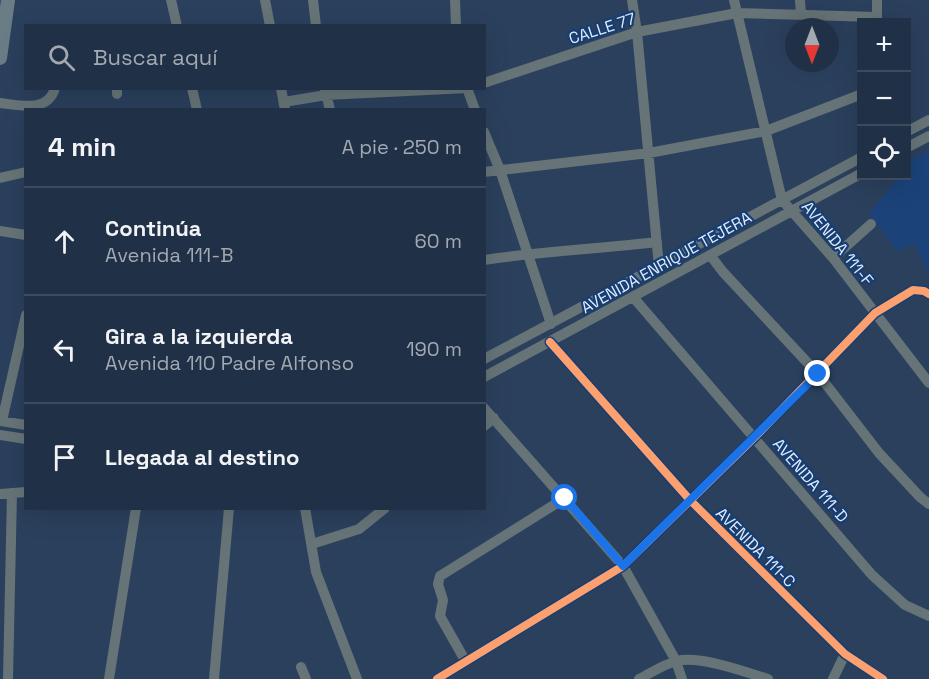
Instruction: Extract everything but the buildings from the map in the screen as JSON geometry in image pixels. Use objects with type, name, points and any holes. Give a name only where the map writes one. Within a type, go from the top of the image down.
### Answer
[{"type":"main road","points":[[0,58],[8,0]]},
{"type":"street","points":[[171,0],[177,24]]},
{"type":"street","points":[[265,0],[270,24]]},
{"type":"street","points":[[313,0],[316,24]]},
{"type":"street","points":[[455,0],[456,24]]},
{"type":"street","points":[[632,0],[659,267]]},
{"type":"street","name":"AVENIDA 111-F","points":[[734,0],[782,200],[833,258],[929,383]]},
{"type":"street","points":[[800,0],[801,15]]},
{"type":"street","points":[[877,0],[877,18]]},
{"type":"street","name":"CALLE 77","points":[[486,82],[637,32],[737,13],[857,19]]},
{"type":"street","points":[[0,103],[42,104],[50,100],[54,90]]},
{"type":"street","points":[[192,90],[197,108]]},
{"type":"street","points":[[281,90],[285,106],[326,92],[420,90]]},
{"type":"street","points":[[467,90],[474,108]]},
{"type":"street","points":[[326,92],[330,108]]},
{"type":"street","points":[[486,172],[649,153],[766,131],[857,96]]},
{"type":"street","points":[[911,129],[929,120]]},
{"type":"street","points":[[911,145],[929,136]]},
{"type":"street","points":[[486,137],[529,253],[551,324]]},
{"type":"street","name":"AVENIDA ENRIQUE TEJERA","points":[[486,359],[857,159]]},
{"type":"street","points":[[0,178],[24,172]]},
{"type":"street","name":"AVENIDA ENRIQUE TEJERA","points":[[486,376],[857,175]]},
{"type":"street","points":[[833,258],[871,224]]},
{"type":"street","points":[[0,231],[24,235]]},
{"type":"street","points":[[486,260],[529,253],[657,242]]},
{"type":"street","points":[[710,255],[818,374],[879,453],[929,504]]},
{"type":"street","points":[[437,679],[623,566],[818,374],[875,313],[913,290],[926,293]]},
{"type":"street","name":"AVENIDA 111-D","points":[[633,297],[872,575],[905,605],[929,616]]},
{"type":"street","points":[[24,323],[1,421],[24,425]]},
{"type":"street","name":"AVENIDA 111-C","points":[[550,342],[690,500],[845,654],[882,679]]},
{"type":"street","points":[[486,410],[623,566],[676,661],[682,679]]},
{"type":"street","points":[[486,424],[494,418]]},
{"type":"street","points":[[0,435],[24,439]]},
{"type":"street","points":[[0,494],[24,492]]},
{"type":"street","points":[[8,679],[4,645],[12,493]]},
{"type":"street","points":[[466,662],[440,616],[442,600],[438,584],[440,576],[565,498]]},
{"type":"street","points":[[109,679],[136,510]]},
{"type":"street","points":[[214,679],[229,510]]},
{"type":"street","points":[[305,510],[316,572],[357,679]]},
{"type":"street","points":[[312,544],[359,529],[383,510]]},
{"type":"street","points":[[833,679],[845,654]]},
{"type":"street","points":[[640,679],[676,661],[688,660],[733,668],[768,679]]},
{"type":"street","points":[[301,668],[306,679]]},
{"type":"shaded area","points":[[929,151],[929,276],[915,244],[897,251],[869,214],[895,180],[911,180],[911,159]]},
{"type":"cycle path","points":[[437,679],[623,566],[754,438],[875,313],[913,290],[929,294]]},
{"type":"cycle path","points":[[550,342],[690,500],[845,654],[883,679]]},
{"type":"route","points":[[565,498],[623,566],[818,374]]}]
